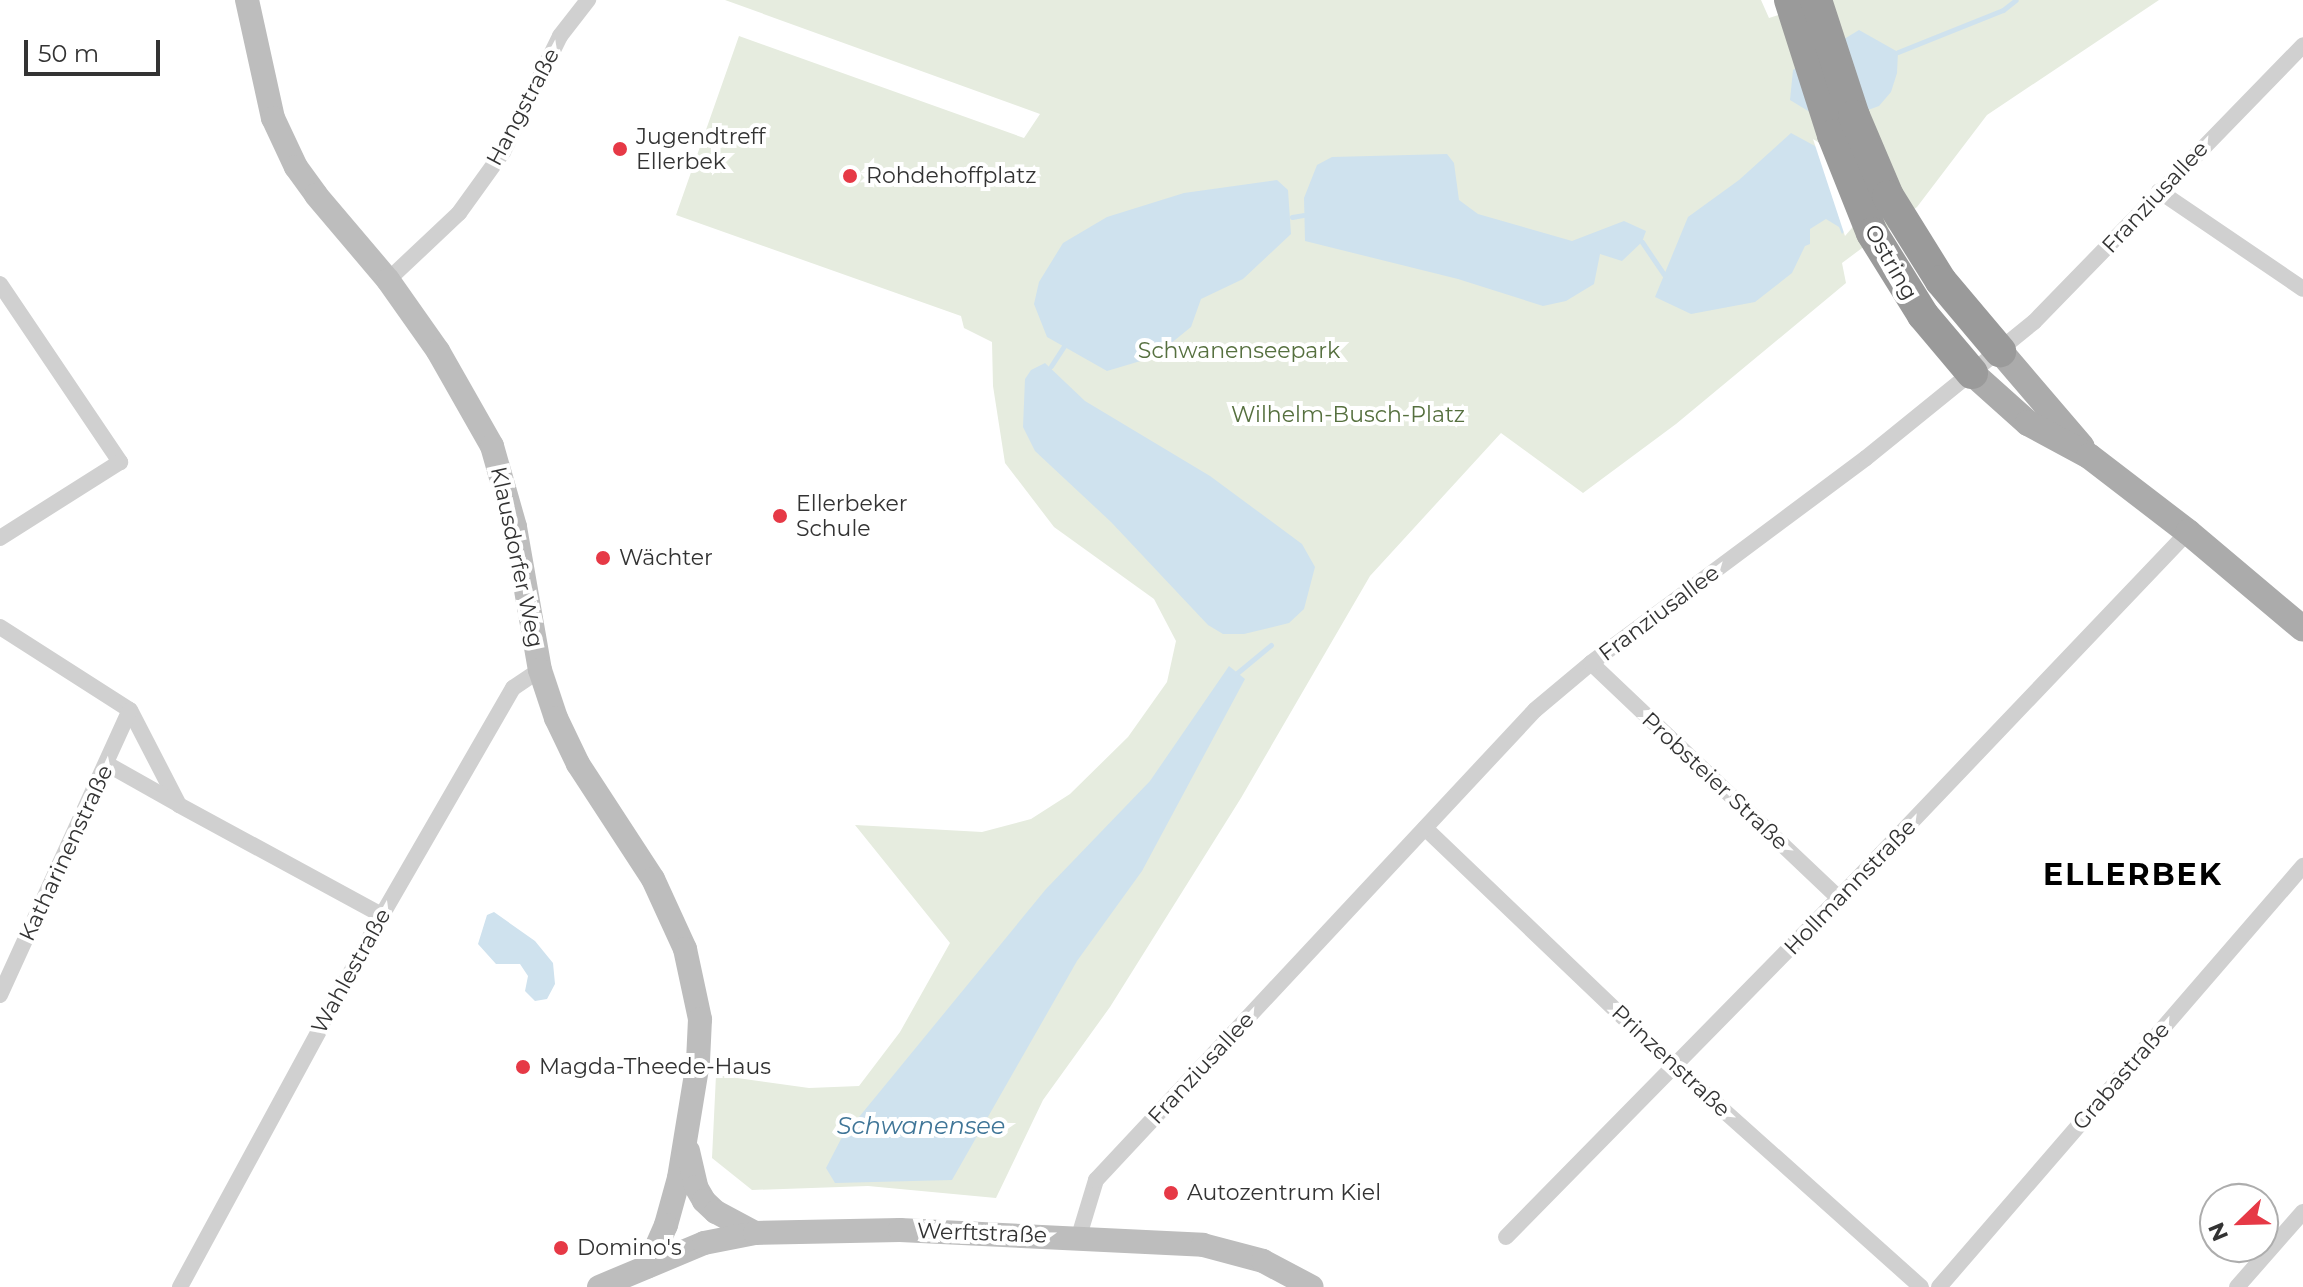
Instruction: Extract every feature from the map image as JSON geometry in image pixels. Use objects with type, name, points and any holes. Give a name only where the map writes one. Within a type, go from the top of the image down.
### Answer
[{"type":"highway","name":"Ostring","points":[[1799,2],[1881,182],[1917,246],[1964,311],[2000,351]]},
{"type":"highway","name":"Ostring","points":[[1799,2],[1846,171],[1888,264],[1943,342],[1972,373]]},
{"type":"main road","name":"Ostring","points":[[2000,351],[2043,397],[2089,456]]},
{"type":"main road","name":"Ostring","points":[[1972,373],[2028,423],[2089,456],[2188,532],[2303,629]]},
{"type":"street","name":"Klausdorfer Weg","points":[[247,0],[267,98],[291,157],[316,195],[388,280],[438,351],[492,446],[515,527],[540,670],[556,718],[578,764],[653,879],[685,949],[700,1019],[698,1062],[687,1146],[666,1225],[645,1276]]},
{"type":"street","name":"Hangstraße","points":[[388,280],[459,213],[503,152],[560,36],[588,0]]},
{"type":"street","name":"Franziusallee","points":[[1079,1236],[1096,1180],[1535,710],[1591,663],[1866,458],[2000,351],[2076,282],[2159,191],[2303,45]]},
{"type":"street","points":[[2159,191],[2303,289]]},
{"type":"street","points":[[0,284],[120,462],[0,538]]},
{"type":"street","name":"Hollmannstraße","points":[[1506,1237],[1839,898],[2188,532]]},
{"type":"street","points":[[0,627],[130,710],[179,805]]},
{"type":"street","name":"Probsteier Straße","points":[[1591,663],[1839,898]]},
{"type":"street","name":"Wahlestraße","points":[[180,1287],[382,915],[513,688],[540,670]]},
{"type":"street","name":"Katharinenstraße","points":[[0,995],[130,710]]},
{"type":"street","points":[[107,764],[382,915]]},
{"type":"street","name":"Prinzenstraße","points":[[1425,828],[1675,1067],[1921,1287]]},
{"type":"street","name":"Grabastraße","points":[[1939,1287],[2303,866]]},
{"type":"street","name":"Klausdorfer Weg","points":[[687,1146],[696,1187],[704,1201],[716,1212],[755,1233]]},
{"type":"street","points":[[2237,1287],[2303,1212]]},
{"type":"street","name":"Werftstraße","points":[[599,1287],[645,1276],[704,1243],[755,1233],[931,1230],[1203,1245],[1263,1261],[1312,1287]]},
{"type":"street","name":"Werftstraße","points":[[584,1287],[645,1276]]},
{"type":"green space","name":"Schwanenseepark","points":[[725,0],[1761,0],[1769,18],[1824,0],[2159,0],[1987,115],[1917,207],[1842,263],[1846,283],[1676,424],[1583,493],[1501,433],[1370,576],[1241,798],[1110,1007],[1043,1100],[996,1198],[868,1186],[752,1190],[712,1158],[716,1075],[809,1088],[859,1086],[900,1032],[950,943],[855,825],[982,832],[1031,819],[1070,794],[1128,737],[1167,682],[1176,641],[1154,599],[1054,527],[1005,463],[993,386],[992,342],[964,328],[961,316],[676,215],[739,36],[1024,138],[1040,114]]},
{"type":"water","points":[[1859,30],[1898,52],[1897,73],[1891,92],[1879,106],[1857,114],[1818,117],[1790,100],[1793,70]]},
{"type":"water","points":[[1791,133],[1885,184],[1842,234],[1839,227],[1826,219],[1810,229],[1810,244],[1805,246],[1792,273],[1755,302],[1691,314],[1655,297],[1688,217],[1739,180]]},
{"type":"water","points":[[1447,154],[1454,163],[1459,200],[1478,214],[1572,241],[1624,221],[1646,231],[1642,242],[1622,261],[1600,254],[1594,284],[1566,301],[1543,306],[1458,279],[1305,241],[1304,198],[1317,165],[1332,157]]},
{"type":"water","points":[[1277,180],[1288,190],[1291,234],[1243,279],[1201,299],[1191,327],[1154,357],[1107,371],[1047,337],[1034,304],[1039,282],[1063,243],[1107,217],[1184,193]]},
{"type":"water","points":[[1045,363],[1085,401],[1210,476],[1302,544],[1315,567],[1304,609],[1289,623],[1244,634],[1223,634],[1208,625],[1111,522],[1035,451],[1023,427],[1025,379],[1031,370]]},
{"type":"water","name":"Schwanensee","points":[[1229,666],[1245,679],[1142,871],[1077,961],[952,1180],[835,1183],[826,1168],[841,1139],[1046,889],[1150,781]]},
{"type":"water","points":[[494,912],[535,941],[553,963],[555,984],[547,999],[535,1001],[525,991],[528,976],[520,964],[496,964],[478,944],[487,915]]},
{"type":"pier","points":[[1813,139],[1889,185],[1845,236]]},
{"type":"waterway","points":[[1898,52],[2003,10],[2016,0]]},
{"type":"waterway","points":[[1292,217],[1303,215]]},
{"type":"waterway","points":[[1642,242],[1664,275]]},
{"type":"waterway","points":[[1051,366],[1064,346]]},
{"type":"waterway","points":[[1237,673],[1271,645]]},
{"type":"place","name":"Jugendtreff Ellerbek","points":[[620,149]]},
{"type":"place","name":"Rohdehoffplatz","points":[[850,176]]},
{"type":"place","name":"Ellerbeker Schule","points":[[780,516]]},
{"type":"place","name":"Wächter","points":[[603,558]]},
{"type":"place","name":"Magda-Theede-Haus","points":[[523,1067]]},
{"type":"place","name":"Autozentrum Kiel","points":[[1171,1193]]},
{"type":"place","name":"Domino's","points":[[561,1248]]},
{"type":"district","name":"ELLERBEK","points":[[2133,875]]},
{"type":"park label","name":"Wilhelm-Busch-Platz","points":[[1348,415]]}]
